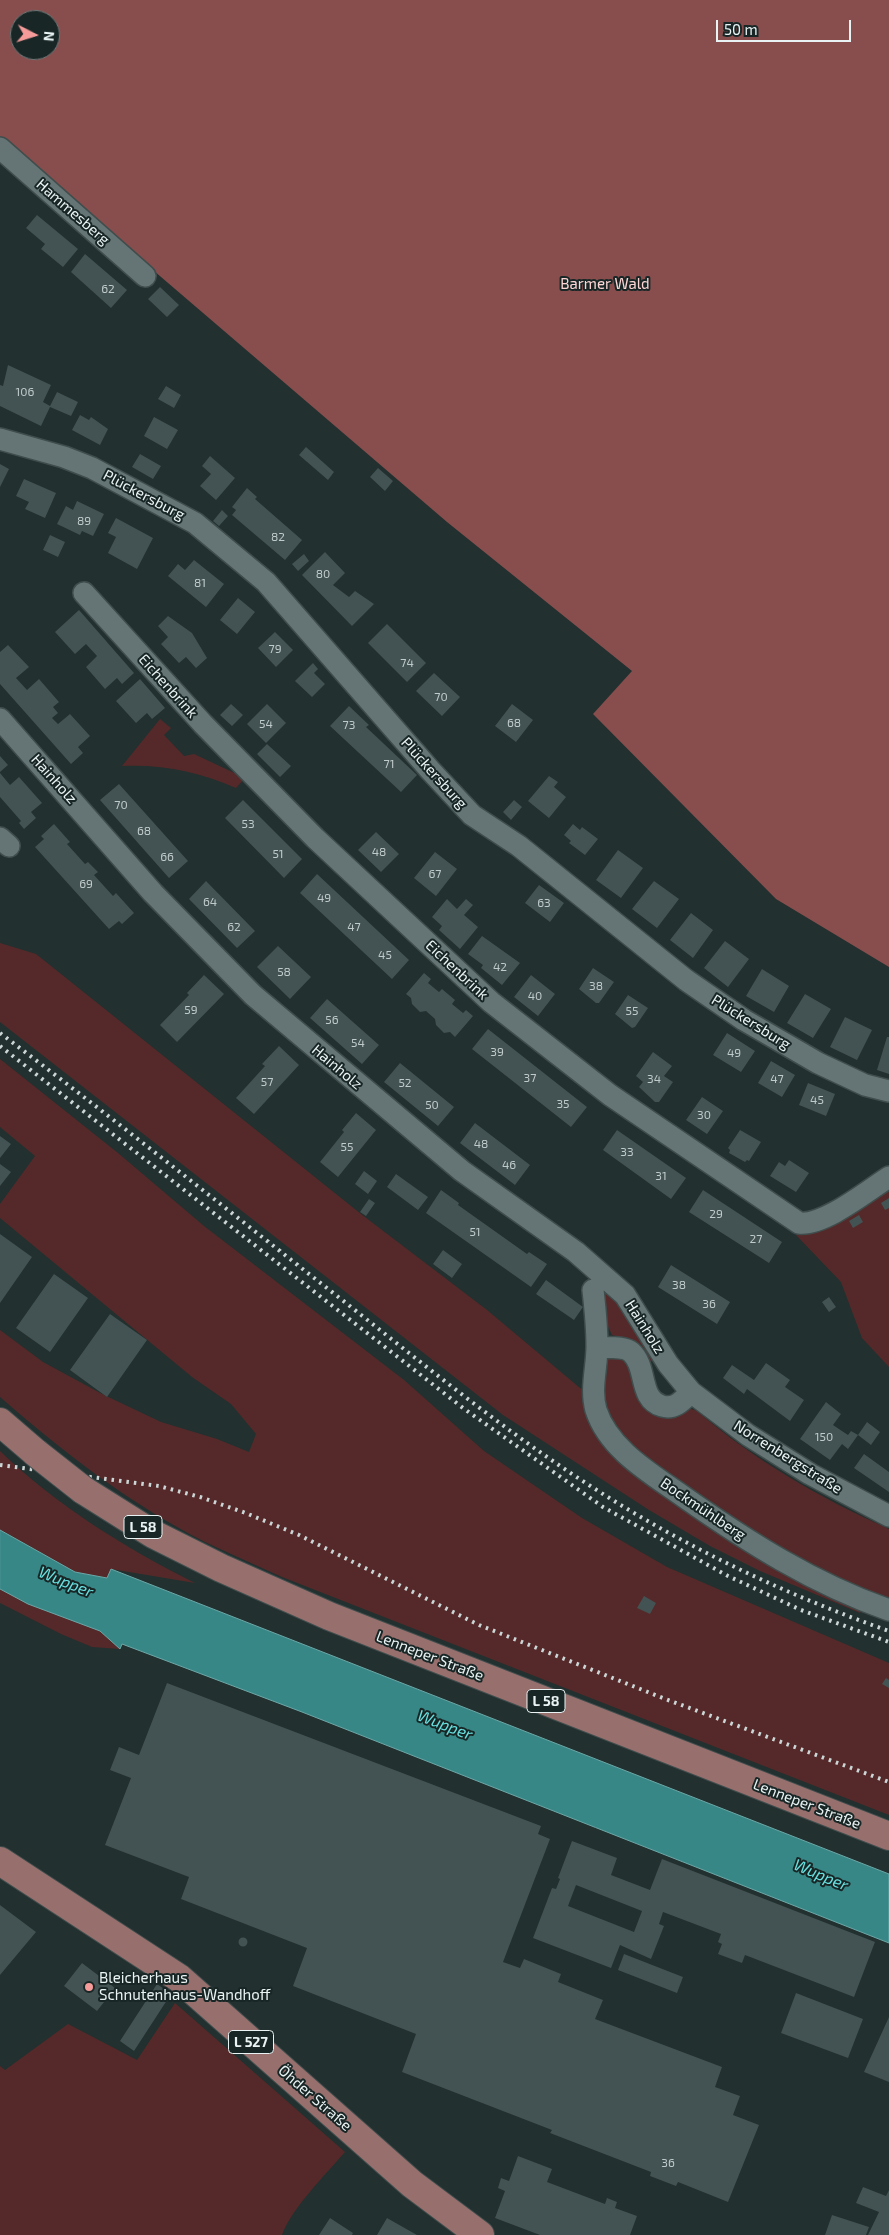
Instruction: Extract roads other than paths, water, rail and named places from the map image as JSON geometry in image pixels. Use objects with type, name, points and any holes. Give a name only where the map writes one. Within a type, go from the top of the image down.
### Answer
[{"type":"main road","name":"Lenneper Straße","points":[[0,1422],[82,1490],[152,1534],[221,1568],[328,1616],[889,1836]]},
{"type":"main road","name":"Öhder Straße","points":[[0,1861],[179,1978],[412,2184],[480,2235]]},
{"type":"street","name":"Hammesberg","points":[[0,148],[145,276]]},
{"type":"street","name":"Plückersburg","points":[[0,439],[64,456],[92,468],[195,523],[266,582],[430,770],[472,815],[519,846],[686,980],[744,1020],[818,1063],[865,1084],[889,1091]]},
{"type":"street","name":"Eichenbrink","points":[[84,594],[202,724],[315,838],[491,1002],[610,1095],[799,1223],[808,1224],[822,1219],[889,1177]]},
{"type":"street","name":"Hainholz","points":[[0,719],[153,892],[253,995],[462,1171],[576,1252],[619,1290],[679,1379],[691,1392]]},
{"type":"street","name":"Bockmühlberg","points":[[593,1290],[597,1347],[593,1394],[603,1426],[614,1441],[638,1464],[720,1522],[787,1564],[864,1601],[889,1610]]},
{"type":"street","points":[[597,1347],[628,1350],[635,1356],[649,1398],[654,1403],[673,1406],[681,1402],[691,1392]]},
{"type":"street","name":"Norrenbergstraße","points":[[691,1392],[748,1436],[810,1474],[889,1516]]},
{"type":"water","name":"Wupper","points":[[0,1530],[75,1572],[107,1578],[111,1569],[889,1874],[889,1943],[302,1712],[122,1644],[120,1649],[100,1631],[28,1604],[0,1589]]},
{"type":"railway","points":[[0,1033],[131,1133],[476,1405],[576,1477],[644,1519],[712,1556],[781,1589],[889,1631]]},
{"type":"railway","points":[[0,1046],[463,1408],[603,1507],[728,1576],[801,1610],[889,1642]]},
{"type":"railway","points":[[0,1465],[159,1486],[200,1497],[243,1512],[299,1535],[479,1625],[668,1700],[889,1782]]},
{"type":"place","name":"Bleicherhaus Schnutenhaus-Wandhoff","points":[[89,1987]]},
{"type":"park label","name":"Barmer Wald","points":[[605,284]]}]
